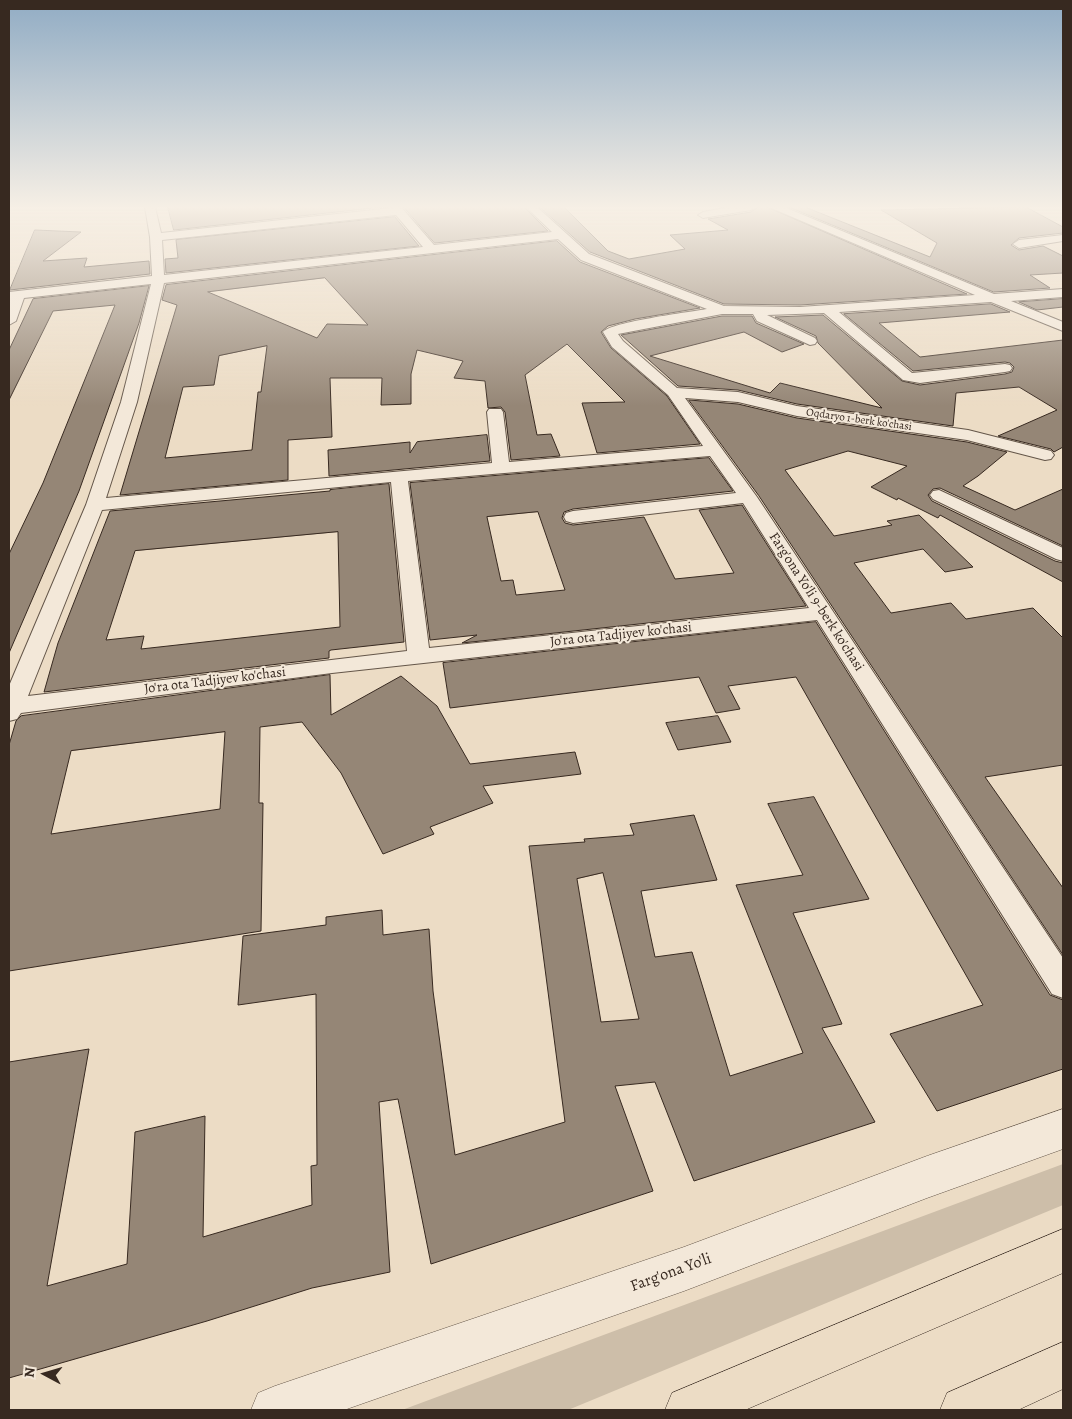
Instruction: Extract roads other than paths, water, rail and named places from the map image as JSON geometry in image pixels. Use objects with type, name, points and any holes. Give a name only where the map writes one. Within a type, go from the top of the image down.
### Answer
[{"type":"main road","points":[[688,1410],[1063,1250]]},
{"type":"main road","points":[[964,1410],[1063,1365]]},
{"type":"street","name":"Jo'ra ota Tadjiyev ko'chasi","points":[[158,273],[158,281],[129,402],[95,505],[10,710],[418,657],[823,613]]},
{"type":"street","points":[[9,321],[14,296],[227,273]]},
{"type":"street","points":[[627,273],[722,310],[758,312],[828,310],[1063,293]]},
{"type":"street","points":[[933,273],[1063,327]]},
{"type":"street","name":"Farg'ona Yo'li 9-berk ko'chasi","points":[[722,310],[610,332],[617,344],[672,392],[748,497],[1063,984]]},
{"type":"street","points":[[828,310],[908,377],[920,378],[1005,368]]},
{"type":"street","points":[[758,312],[762,318],[810,341]]},
{"type":"street","name":"Oqdaryo 1-berk ko'chasi","points":[[672,392],[738,397],[797,411],[968,435],[1044,455]]},
{"type":"street","points":[[495,412],[501,468]]},
{"type":"street","points":[[95,505],[399,476],[715,450]]},
{"type":"street","points":[[399,476],[418,657]]},
{"type":"street","points":[[939,495],[1063,555]]},
{"type":"street","points":[[573,517],[748,497]]},
{"type":"street","name":"Farg'ona Yo'li","points":[[275,1410],[684,1269],[927,1177],[1063,1129]]}]
